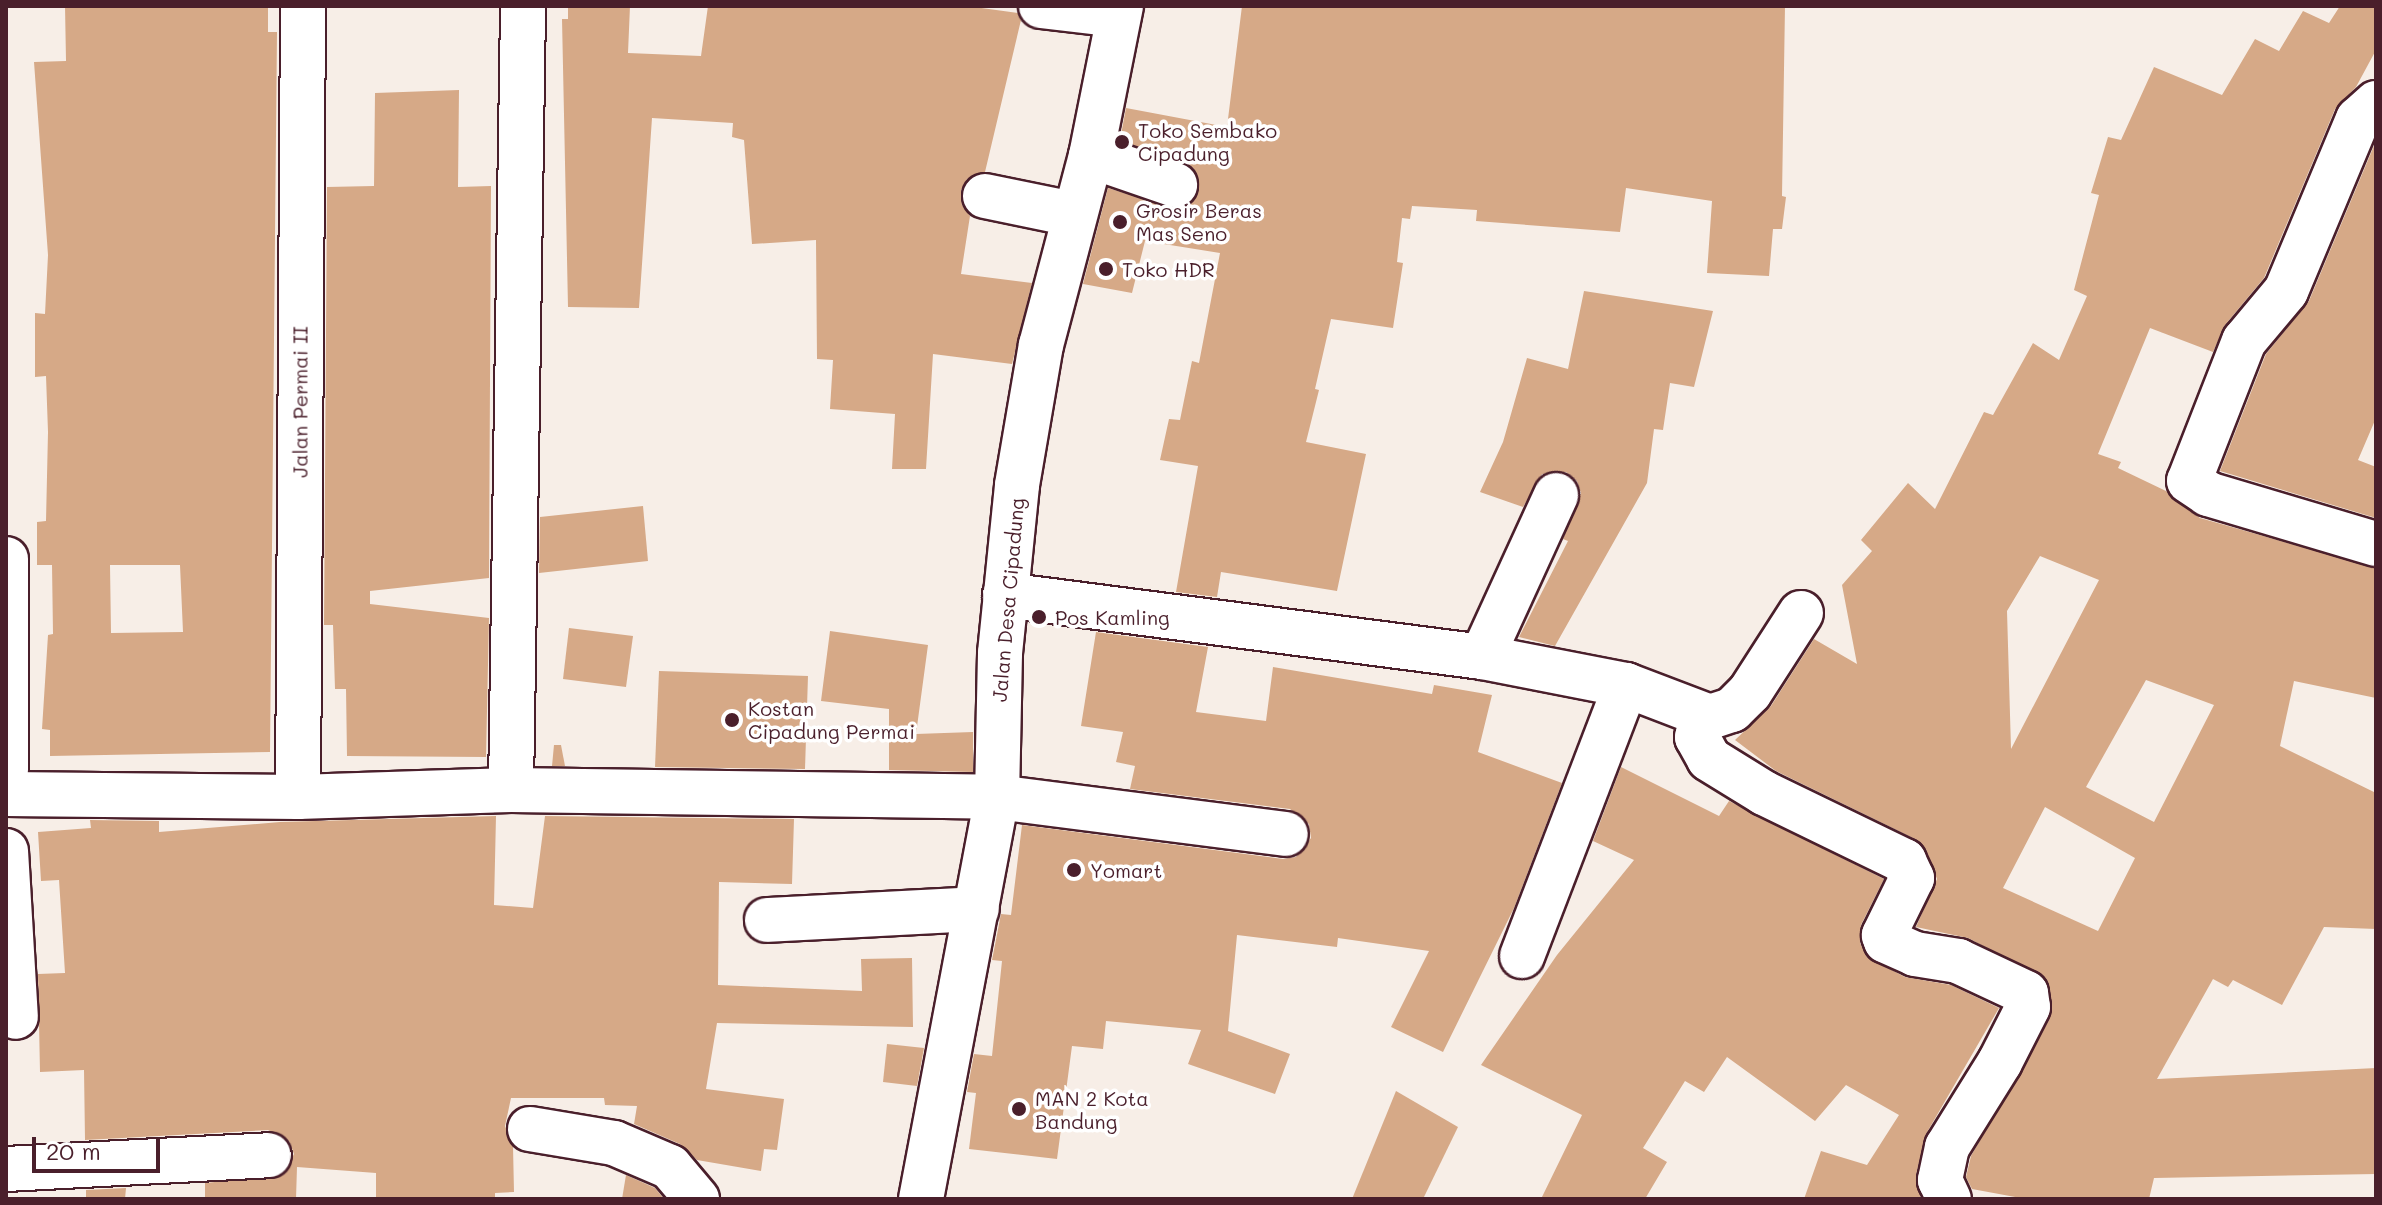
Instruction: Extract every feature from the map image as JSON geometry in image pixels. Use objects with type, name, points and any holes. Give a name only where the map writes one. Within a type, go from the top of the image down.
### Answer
[{"type":"street","name":"Jalan Permai II","points":[[298,797],[303,6]]},
{"type":"street","points":[[511,790],[523,6]]},
{"type":"street","points":[[1041,6],[1120,10]]},
{"type":"street","name":"Jalan Desa Cipadung","points":[[921,1199],[997,797],[1005,595],[1041,345],[1073,214],[1091,156],[1120,10]]},
{"type":"street","points":[[2376,103],[2358,119],[2286,291],[2265,310],[2240,349],[2189,481],[2208,494],[2376,544]]},
{"type":"street","points":[[1091,156],[1175,185]]},
{"type":"street","points":[[985,196],[1073,214]]},
{"type":"street","points":[[1482,657],[1556,495]]},
{"type":"street","points":[[6,559],[6,770]]},
{"type":"street","points":[[1005,595],[1482,657],[1626,685],[1702,716],[1719,716],[1750,692],[1801,613]]},
{"type":"street","points":[[1522,956],[1626,685]]},
{"type":"street","points":[[1702,716],[1697,737],[1709,759],[1911,869],[1912,878],[1884,935],[1886,941],[1915,954],[1958,961],[2026,993],[2028,1007],[2000,1062],[1947,1147],[1940,1180],[1949,1199]]},
{"type":"street","points":[[6,794],[298,797],[511,790],[997,797],[1286,834]]},
{"type":"street","points":[[6,851],[16,1017]]},
{"type":"street","points":[[767,920],[977,909]]},
{"type":"street","points":[[530,1129],[614,1143],[684,1177],[697,1199]]},
{"type":"street","points":[[6,1169],[269,1155]]},
{"type":"building","points":[[65,6],[268,6],[268,32],[277,32],[270,752],[50,756],[50,730],[42,729],[48,635],[53,634],[52,565],[37,565],[37,522],[46,521],[48,432],[46,376],[35,377],[35,313],[45,314],[48,255],[34,62],[66,61]],"holes":[[[110,565],[180,565],[183,632],[111,633]]]},
{"type":"building","points":[[568,6],[630,6],[628,53],[701,56],[708,6],[967,6],[1018,13],[1021,20],[985,172],[967,179],[961,190],[962,205],[970,216],[961,274],[1032,283],[1012,364],[933,354],[926,469],[892,469],[895,414],[830,409],[833,360],[817,359],[816,240],[752,244],[744,140],[732,137],[733,123],[652,118],[639,308],[568,307],[562,19],[568,19]]},
{"type":"building","points":[[1242,6],[1785,6],[1782,196],[1786,197],[1782,229],[1773,229],[1769,276],[1707,273],[1712,201],[1626,188],[1620,232],[1476,221],[1477,210],[1412,206],[1410,219],[1402,218],[1397,262],[1403,263],[1393,328],[1331,319],[1315,389],[1319,390],[1306,442],[1366,454],[1337,591],[1221,572],[1217,597],[1176,592],[1198,466],[1160,460],[1169,419],[1180,420],[1192,361],[1199,363],[1220,253],[1145,241],[1132,293],[1083,284],[1108,188],[1179,210],[1198,194],[1193,168],[1120,140],[1126,108],[1227,127]]},
{"type":"building","points":[[2340,6],[2376,6],[2376,50],[2356,87],[2335,109],[2264,278],[2225,325],[2213,352],[2150,328],[2098,454],[2121,462],[2118,468],[2166,491],[2200,518],[2376,568],[2376,698],[2294,681],[2280,746],[2376,793],[2376,929],[2324,927],[2282,1005],[2233,980],[2228,987],[2213,979],[2157,1079],[2376,1068],[2376,1174],[2154,1178],[2149,1199],[2026,1199],[1972,1189],[1966,1177],[1971,1156],[2050,1018],[2046,979],[1968,938],[1916,927],[1937,879],[1926,850],[1915,839],[1776,771],[1735,740],[1771,706],[1814,639],[1857,664],[1842,585],[1872,551],[1861,540],[1908,483],[1935,509],[1984,412],[1993,415],[2033,343],[2059,360],[2087,296],[2074,290],[2099,195],[2091,193],[2108,137],[2121,140],[2154,67],[2222,95],[2255,39],[2279,51],[2303,11],[2329,23]],"holes":[[[2040,556],[2099,580],[2011,749],[2007,611]],[[2146,680],[2214,705],[2154,822],[2086,787]],[[2045,807],[2135,858],[2098,931],[2003,888]]]},
{"type":"building","points":[[459,90],[458,187],[491,186],[489,578],[370,591],[370,604],[489,618],[486,757],[347,756],[346,689],[335,689],[333,625],[324,625],[327,187],[374,186],[375,93]]},
{"type":"building","points":[[2376,141],[2376,418],[2358,460],[2376,467],[2376,518],[2220,471],[2266,354],[2309,301]]},
{"type":"building","points":[[1584,291],[1713,311],[1694,387],[1670,383],[1663,430],[1654,429],[1647,483],[1555,646],[1519,637],[1568,541],[1563,539],[1581,493],[1577,481],[1566,472],[1542,474],[1523,507],[1480,492],[1503,442],[1527,358],[1568,369]]},
{"type":"building","points":[[643,506],[648,561],[539,573],[540,517]]},
{"type":"building","points":[[569,628],[633,636],[626,687],[563,679]]},
{"type":"building","points":[[830,631],[928,645],[916,734],[973,732],[973,772],[889,770],[889,709],[821,701]]},
{"type":"building","points":[[1096,632],[1208,647],[1196,712],[1266,721],[1273,667],[1432,694],[1434,685],[1492,695],[1478,752],[1562,783],[1514,908],[1443,1052],[1391,1027],[1429,951],[1338,938],[1337,947],[1237,935],[1228,1031],[1290,1054],[1275,1094],[1188,1064],[1201,1030],[1106,1021],[1103,1049],[1072,1046],[1057,1159],[969,1149],[976,1093],[967,1092],[974,1054],[992,1056],[1002,961],[992,960],[1001,914],[1011,915],[1022,825],[1283,859],[1296,857],[1311,838],[1309,824],[1290,809],[1130,789],[1135,766],[1116,762],[1123,732],[1081,726]]},
{"type":"building","name":"Kostan Cipadung Permai","points":[[659,671],[808,676],[805,769],[655,767]]},
{"type":"building","points":[[554,745],[561,745],[565,766],[552,766]]},
{"type":"building","points":[[1621,767],[1719,816],[1729,801],[1884,879],[1861,925],[1860,943],[1867,957],[1905,977],[1951,985],[1999,1008],[1926,1134],[1916,1175],[1921,1199],[1804,1199],[1821,1151],[1867,1165],[1899,1115],[1846,1085],[1815,1121],[1727,1057],[1704,1092],[1685,1081],[1643,1148],[1667,1162],[1645,1199],[1541,1199],[1582,1115],[1481,1065],[1557,955],[1634,860],[1593,841]]},
{"type":"building","points":[[496,816],[494,905],[533,908],[545,816],[794,819],[792,884],[719,882],[718,985],[862,991],[861,959],[912,958],[913,1027],[717,1023],[706,1089],[784,1099],[777,1150],[764,1149],[761,1171],[697,1160],[680,1144],[634,1124],[637,1106],[605,1105],[604,1098],[511,1098],[505,1126],[513,1146],[514,1192],[495,1193],[495,1199],[376,1199],[376,1173],[297,1167],[296,1199],[205,1199],[205,1183],[283,1175],[294,1154],[289,1141],[268,1130],[85,1140],[84,1070],[40,1072],[38,974],[65,973],[59,880],[41,881],[38,832],[91,828],[90,820],[159,821],[159,832],[280,822]]},
{"type":"building","points":[[887,1044],[924,1048],[917,1086],[883,1082]]},
{"type":"building","points":[[1396,1091],[1458,1127],[1423,1199],[1352,1199]]},
{"type":"building","points":[[626,1175],[655,1188],[664,1199],[622,1199]]},
{"type":"building","points":[[126,1188],[125,1199],[86,1199],[86,1190]]},
{"type":"place","name":"Toko Sembako Cipadung","points":[[1122,142]]},
{"type":"place","name":"Grosir Beras Mas Seno","points":[[1120,222]]},
{"type":"place","name":"Toko HDR","points":[[1106,269]]},
{"type":"place","name":"Pos Kamling","points":[[1039,617]]},
{"type":"place","name":"Kostan Cipadung Permai","points":[[732,720]]},
{"type":"place","name":"Yomart","points":[[1074,870]]},
{"type":"place","name":"MAN 2 Kota Bandung","points":[[1019,1109]]}]
